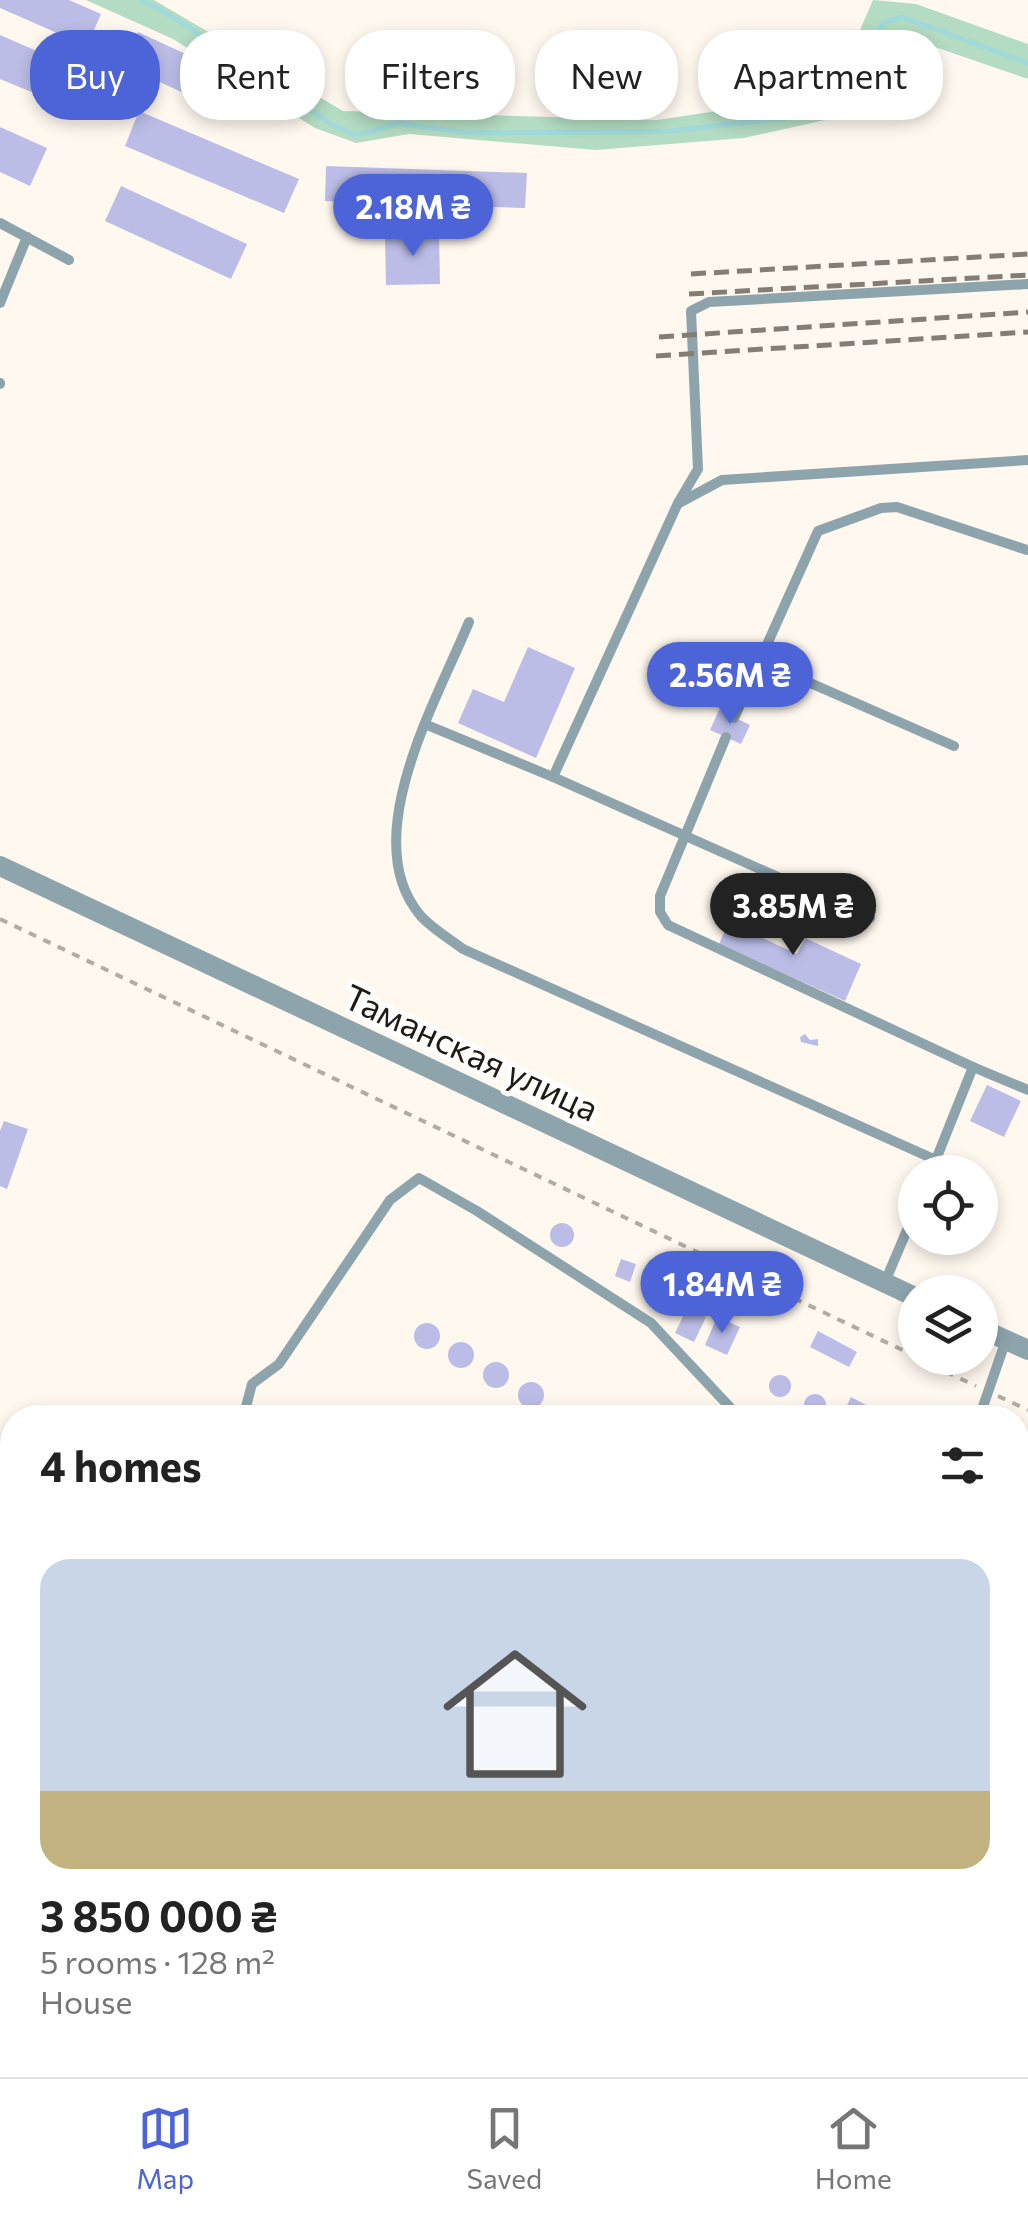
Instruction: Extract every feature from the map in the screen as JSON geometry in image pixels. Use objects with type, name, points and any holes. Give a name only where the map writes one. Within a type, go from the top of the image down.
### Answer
[{"type":"street","name":"Таманская улица","points":[[0,866],[898,1288]]},
{"type":"street","points":[[998,1336],[1028,1350]]},
{"type":"lane","points":[[0,223],[70,260]]},
{"type":"lane","points":[[0,303],[27,237]]},
{"type":"lane","points":[[552,777],[678,503],[698,468],[691,311],[709,302],[1028,284]]},
{"type":"lane","points":[[678,503],[722,480],[1028,460]]},
{"type":"lane","points":[[734,718],[818,531],[881,508],[896,507],[1026,550]]},
{"type":"lane","points":[[470,622],[407,772],[395,835],[397,872],[420,916],[463,949],[925,1155]]},
{"type":"lane","points":[[760,661],[954,746]]},
{"type":"lane","points":[[426,725],[870,918]]},
{"type":"lane","points":[[726,738],[660,896],[660,912],[668,925],[1028,1090]]},
{"type":"lane","points":[[938,1155],[973,1066]]},
{"type":"lane","points":[[246,1405],[252,1384],[279,1364],[390,1200],[419,1178],[651,1322],[728,1405]]},
{"type":"lane","points":[[885,1282],[898,1251]]},
{"type":"lane","points":[[983,1405],[1006,1340]]},
{"type":"path","points":[[0,918],[898,1348]]},
{"type":"path","points":[[954,1375],[1017,1405]]},
{"type":"green space","points":[[86,0],[154,0],[205,30],[180,30],[180,43],[160,30]]},
{"type":"green space","points":[[873,0],[916,4],[1028,44],[1028,79],[943,50],[943,30],[860,30]]},
{"type":"green space","points":[[325,100],[345,111],[345,120],[515,120],[515,116],[535,117],[535,120],[678,120],[698,114],[698,120],[825,120],[744,138],[596,150],[409,134],[356,143],[302,120],[325,120]]},
{"type":"building","points":[[0,0],[69,0],[101,14],[94,30],[50,30],[0,8]]},
{"type":"building","points":[[0,35],[30,48],[30,91],[0,79]]},
{"type":"building","points":[[160,42],[180,51],[180,91],[160,82]]},
{"type":"building","points":[[135,120],[160,120],[299,179],[284,213],[125,146]]},
{"type":"building","points":[[0,127],[47,148],[30,186],[0,172]]},
{"type":"building","points":[[326,166],[527,173],[525,208],[325,201]]},
{"type":"building","points":[[121,186],[247,244],[231,279],[105,221]]},
{"type":"building","points":[[439,233],[440,284],[386,285],[385,234]]},
{"type":"building","points":[[528,647],[575,668],[536,758],[458,723],[473,689],[504,702]]},
{"type":"building","points":[[719,710],[750,725],[741,744],[710,730]]},
{"type":"building","points":[[737,903],[752,909],[743,929],[797,954],[805,938],[861,964],[845,1001],[719,944]]},
{"type":"building","points":[[805,1034],[810,1040],[818,1039],[818,1046],[801,1042],[800,1037]]},
{"type":"building","points":[[987,1085],[1021,1101],[1004,1137],[970,1121]]},
{"type":"building","points":[[4,1121],[28,1129],[7,1189],[0,1186],[0,1131]]},
{"type":"building","points":[[562,1223],[574,1235],[562,1247],[550,1235]]},
{"type":"building","points":[[621,1259],[636,1264],[630,1282],[615,1276]]},
{"type":"building","points":[[687,1308],[706,1317],[694,1342],[675,1333]]},
{"type":"building","points":[[717,1317],[740,1327],[727,1355],[705,1345]]},
{"type":"building","points":[[427,1323],[436,1327],[440,1336],[436,1345],[427,1349],[418,1345],[414,1336],[418,1327]]},
{"type":"building","points":[[818,1331],[857,1352],[849,1367],[810,1347]]},
{"type":"building","points":[[461,1342],[470,1346],[474,1355],[470,1364],[461,1368],[452,1364],[448,1355],[452,1346]]},
{"type":"building","points":[[496,1362],[505,1366],[509,1375],[505,1384],[496,1388],[487,1384],[483,1375],[487,1366]]},
{"type":"building","points":[[780,1375],[788,1378],[788,1394],[780,1397],[772,1394],[769,1386],[772,1378]]},
{"type":"building","points":[[526,1383],[536,1383],[543,1390],[539,1405],[523,1405],[519,1400],[519,1390]]},
{"type":"building","points":[[815,1394],[826,1405],[804,1405],[807,1397]]},
{"type":"building","points":[[851,1397],[866,1405],[847,1405]]},
{"type":"waterway","points":[[142,0],[178,20],[332,125],[353,134],[396,123],[469,133],[671,131],[766,120]]},
{"type":"waterway","points":[[880,30],[884,22],[902,17],[938,30]]},
{"type":"waterway","points":[[943,32],[1028,63]]},
{"type":"railway","points":[[691,274],[1028,254]]},
{"type":"railway","points":[[689,294],[1028,275]]},
{"type":"railway","points":[[659,337],[1028,312]]},
{"type":"railway","points":[[656,356],[1028,332]]}]
